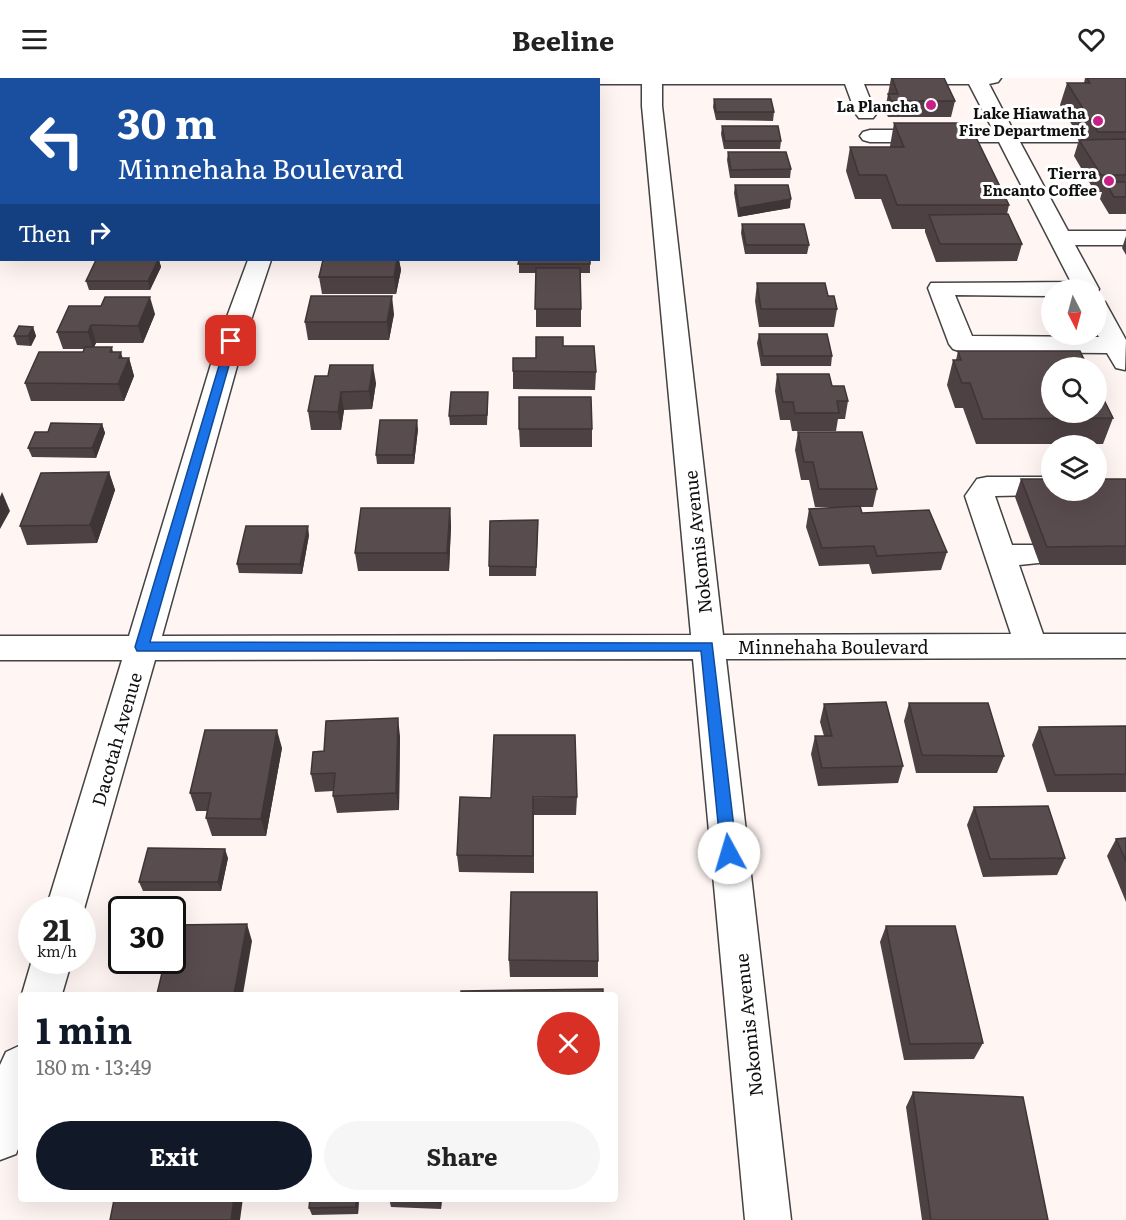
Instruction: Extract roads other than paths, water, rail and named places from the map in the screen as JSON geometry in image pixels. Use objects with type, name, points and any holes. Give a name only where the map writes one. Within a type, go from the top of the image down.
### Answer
[{"type":"street","points":[[852,78],[866,114]]},
{"type":"street","points":[[976,78],[1082,279]]},
{"type":"street","points":[[600,79],[991,78]]},
{"type":"street","name":"Nokomis Avenue","points":[[645,79],[652,106],[768,1220]]},
{"type":"street","points":[[870,136],[1079,136]]},
{"type":"street","points":[[1060,238],[1126,238]]},
{"type":"street","name":"Dacotah Avenue","points":[[70,896],[231,341],[259,261]]},
{"type":"street","points":[[1041,295],[940,288],[962,344],[1121,354]]},
{"type":"street","points":[[1107,302],[1126,308]]},
{"type":"street","points":[[1107,327],[1121,354]]},
{"type":"street","points":[[1031,646],[980,496],[987,486],[1041,486]]},
{"type":"street","points":[[1000,555],[1036,555]]},
{"type":"street","name":"Minnehaha Boulevard","points":[[0,648],[1126,646]]},
{"type":"street","points":[[43,992],[48,974]]},
{"type":"street","points":[[0,1138],[18,1076]]},
{"type":"place","name":"La Plancha","points":[[931,105]]},
{"type":"place","name":"Lake Hiawatha Fire Department","points":[[1098,121]]},
{"type":"place","name":"Tierra Encanto Coffee","points":[[1109,181]]}]
